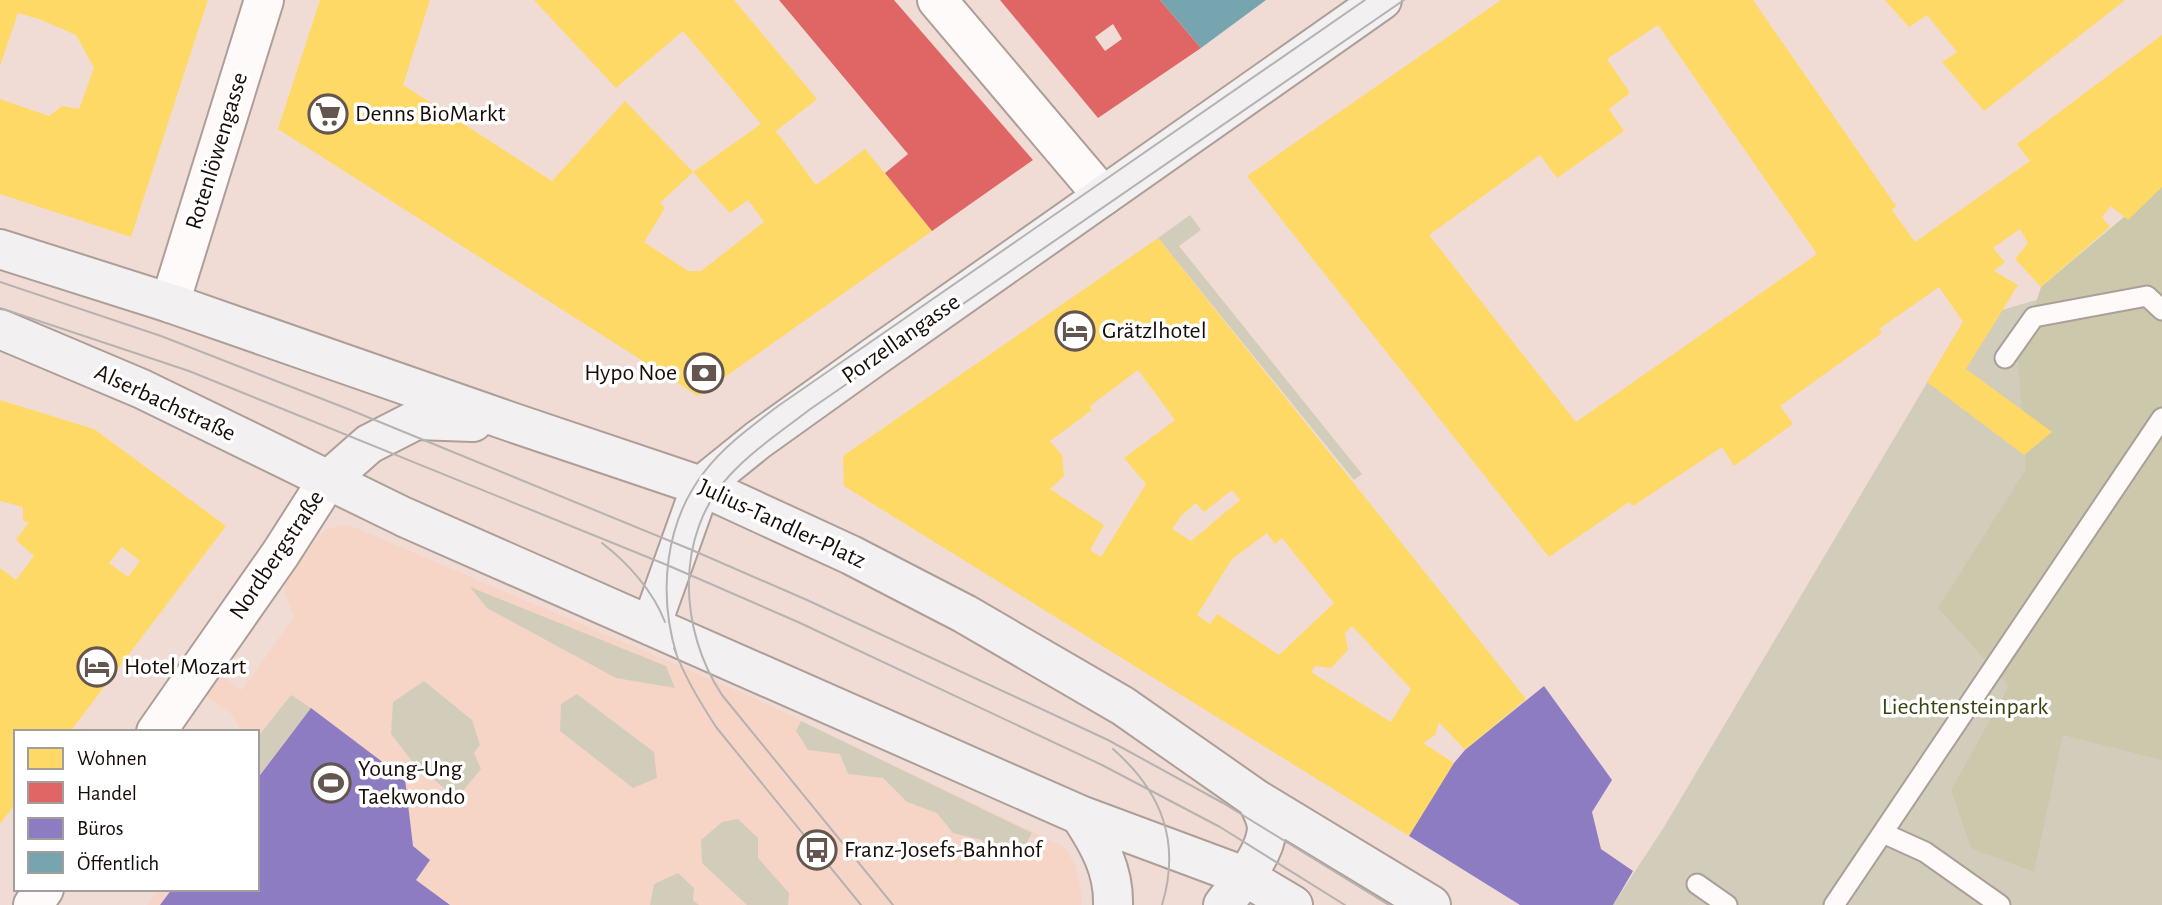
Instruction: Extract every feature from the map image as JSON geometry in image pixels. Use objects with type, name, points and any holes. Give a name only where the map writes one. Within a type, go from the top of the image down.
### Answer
[{"type":"main road","name":"Porzellangasse","points":[[701,486],[758,440],[1382,0]]},
{"type":"main road","points":[[0,249],[170,303]]},
{"type":"main road","name":"Julius-Tandler-Platz","points":[[170,303],[701,486],[851,555],[965,614],[1123,706],[1256,799],[1431,905]]},
{"type":"main road","name":"Alserbachstraße","points":[[0,329],[142,389],[327,481]]},
{"type":"main road","points":[[514,423],[416,420],[369,444],[327,481],[1080,815],[1234,891],[1293,905]]},
{"type":"main road","points":[[651,626],[701,486]]},
{"type":"main road","points":[[1234,891],[1260,852],[1267,830],[1264,815],[1256,799]]},
{"type":"main road","points":[[1080,815],[1100,844],[1107,861],[1112,881],[1113,905]]},
{"type":"street","name":"Rotenlöwengasse","points":[[170,303],[264,0]]},
{"type":"street","points":[[937,0],[1103,195]]},
{"type":"street","name":"Nordbergstraße","points":[[157,730],[281,553],[327,481]]},
{"type":"lane","points":[[2005,358],[2034,317],[2147,296],[2162,310]]},
{"type":"lane","points":[[1834,905],[2162,418]]},
{"type":"lane","points":[[1883,833],[1925,852],[2000,905]]},
{"type":"lane","points":[[1697,884],[1727,905]]},
{"type":"shaded area","points":[[2162,185],[2162,760],[2063,735],[2034,872],[1971,848],[1951,790],[2009,686],[1938,608],[2026,469],[2018,360],[2041,287]]},
{"type":"shaded area","points":[[349,525],[752,697],[1064,847],[1075,865],[1082,895],[1081,905],[147,905],[158,891],[259,891],[259,730],[241,730],[229,711],[203,692],[217,673],[242,690],[294,617],[285,594],[285,582],[327,529]]},
{"type":"green space","points":[[1190,215],[1201,230],[1179,246],[1362,474],[1354,480],[1158,238]]},
{"type":"green space","name":"Liechtensteinpark","points":[[2162,262],[2162,905],[1613,905],[1664,827],[1963,322]]},
{"type":"green space","points":[[470,587],[666,666],[675,688],[616,678],[487,608]]},
{"type":"green space","points":[[424,681],[472,720],[480,745],[474,753],[481,769],[457,798],[415,765],[391,734],[393,702]]},
{"type":"green space","points":[[577,694],[654,752],[657,778],[633,788],[560,731],[561,704]]},
{"type":"green space","points":[[291,695],[311,708],[259,775],[259,735]]},
{"type":"green space","points":[[801,721],[1032,833],[1019,857],[991,858],[982,840],[953,833],[937,813],[907,802],[883,778],[848,774],[840,754],[808,750],[796,731]]},
{"type":"green space","points":[[738,819],[758,838],[758,858],[789,893],[788,905],[747,905],[702,863],[701,840],[722,822]]},
{"type":"green space","points":[[678,873],[694,888],[693,900],[699,905],[650,905],[654,884]]},
{"type":"building: Wohnen","points":[[0,0],[208,0],[131,237],[0,194],[0,99],[49,116],[62,106],[79,109],[94,68],[76,35],[18,13],[0,66]]},
{"type":"building: Wohnen","points":[[320,0],[430,0],[403,85],[552,181],[625,101],[693,172],[761,124],[683,31],[616,88],[534,0],[734,0],[817,99],[776,131],[816,185],[865,149],[932,231],[698,396],[278,129]],"holes":[[[693,172],[730,213],[748,200],[764,222],[701,271],[688,271],[644,242],[665,208],[660,203]]]},
{"type":"building: Wohnen","points":[[1501,0],[1753,0],[1896,206],[1892,210],[1915,242],[2030,161],[2017,144],[2162,35],[2162,187],[2128,220],[2111,206],[2102,217],[2110,227],[2041,287],[2015,259],[2028,243],[2020,229],[1993,248],[2005,262],[1994,271],[2018,285],[1966,369],[2052,432],[2024,455],[1927,382],[1963,322],[1939,287],[1879,329],[1882,333],[1780,406],[1793,424],[1734,466],[1722,447],[1633,506],[1629,502],[1549,557],[1247,176]],"holes":[[[1658,25],[1817,254],[1576,422],[1429,235],[1540,155],[1557,178],[1624,131],[1609,109],[1630,93],[1607,59]]]},
{"type":"building: Wohnen","points":[[1885,0],[2125,0],[1984,111],[1942,62],[1957,52],[1927,15],[1909,27]]},
{"type":"building: Wohnen","points":[[1158,238],[1526,699],[1465,750],[1439,722],[1435,735],[1423,743],[1454,763],[1409,836],[844,486],[843,456]],"holes":[[[1138,370],[1175,420],[1124,458],[1146,484],[1101,557],[1090,550],[1104,525],[1050,489],[1064,476],[1062,455],[1050,441],[1092,410],[1090,406]],[[1232,490],[1240,500],[1191,541],[1172,529],[1181,516],[1196,503],[1204,512]],[[1267,533],[1275,544],[1282,538],[1334,603],[1279,655],[1217,614],[1210,624],[1197,615],[1232,559]],[[1352,626],[1411,689],[1391,722],[1311,672],[1315,666],[1331,668],[1348,650],[1345,633]]]},
{"type":"building: Wohnen","points":[[0,400],[94,429],[226,526],[72,730],[14,730],[14,806],[0,824],[0,568],[16,580],[34,556],[16,540],[29,522],[23,521],[23,507],[0,501]],"holes":[[[122,547],[140,561],[128,577],[109,563]]]},
{"type":"building: Handel","points":[[779,0],[894,0],[1033,160],[932,231],[885,173],[908,154]]},
{"type":"building: Handel","points":[[1000,0],[1160,0],[1201,48],[1098,118]],"holes":[[[1113,24],[1122,39],[1105,51],[1095,37]]]},
{"type":"building: Büros","points":[[1544,686],[1612,780],[1592,812],[1601,849],[1633,871],[1613,905],[1520,905],[1409,836],[1454,763],[1465,750]]},
{"type":"building: Büros","points":[[311,708],[405,779],[413,846],[430,860],[416,880],[450,905],[160,905],[170,891],[259,891],[259,776]]},
{"type":"building: Öffentlich","points":[[1160,0],[1266,0],[1201,48]]},
{"type":"tram line","points":[[677,656],[671,633],[667,584],[673,536],[691,491],[721,453],[778,406],[1365,0]]},
{"type":"tram line","points":[[893,905],[722,695],[708,669],[697,642],[689,583],[699,526],[712,499],[748,457],[809,410],[1404,0]]},
{"type":"tram line","points":[[0,282],[161,336],[348,409],[807,600],[1108,740],[1223,803],[1389,905]]},
{"type":"tram line","points":[[0,308],[189,371],[667,565],[798,622],[1102,765],[1220,827],[1345,905]]},
{"type":"tram line","points":[[602,543],[639,578],[654,599],[665,622]]},
{"type":"tram line","points":[[674,648],[687,679],[716,727],[861,905]]},
{"type":"tram line","points":[[1113,749],[1144,783],[1163,820],[1168,839],[1169,860],[1162,905]]},
{"type":"place","name":"Denns BioMarkt","points":[[328,114]]},
{"type":"place","name":"Grätzlhotel","points":[[1075,331]]},
{"type":"place","name":"Hypo Noe","points":[[704,373]]},
{"type":"place","name":"Hotel Mozart","points":[[97,667]]},
{"type":"place","name":"Young-Ung Taekwondo","points":[[331,783]]},
{"type":"place","name":"Franz-Josefs-Bahnhof","points":[[817,850]]}]
